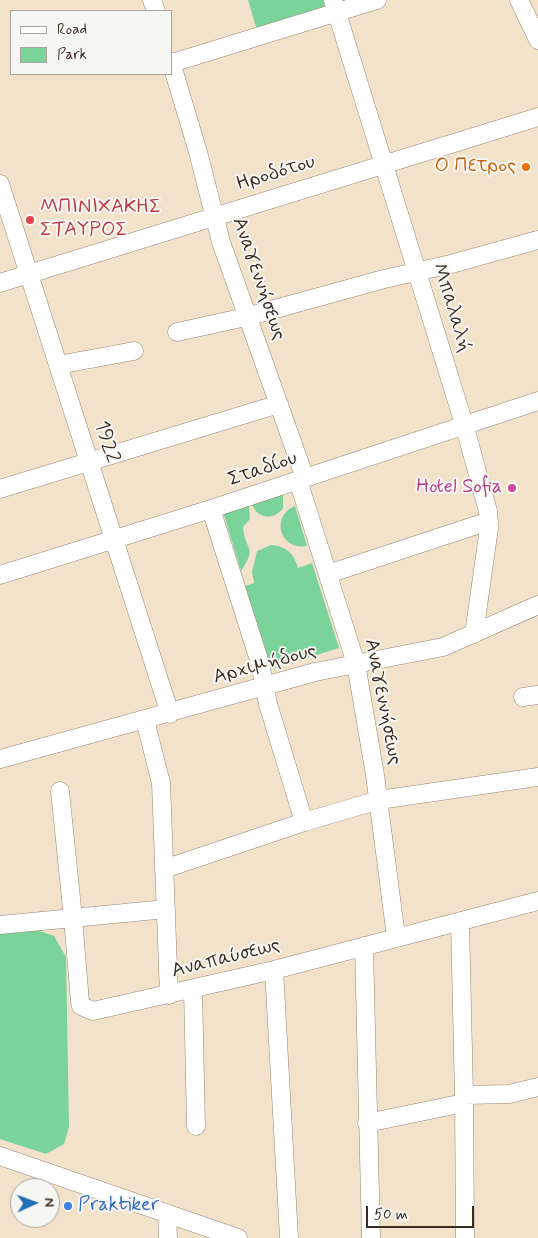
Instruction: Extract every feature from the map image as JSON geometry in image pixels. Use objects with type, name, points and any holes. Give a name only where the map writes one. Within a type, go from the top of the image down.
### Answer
[{"type":"street","points":[[172,63],[335,6],[377,0]]},
{"type":"street","points":[[519,0],[537,34]]},
{"type":"street","name":"Μπαλαλή","points":[[335,6],[382,164],[464,424],[489,521],[474,634]]},
{"type":"street","name":"Αναγεννήσεως","points":[[172,66],[198,152],[214,215],[246,317],[279,404],[356,664],[379,800],[396,937]]},
{"type":"street","name":"Ηροδότου","points":[[0,282],[538,117]]},
{"type":"street","name":"1922","points":[[1,193],[116,540],[170,714]]},
{"type":"street","points":[[177,332],[246,317],[538,240]]},
{"type":"street","points":[[58,365],[134,351]]},
{"type":"street","name":"Σταδίου","points":[[0,575],[116,540],[538,401]]},
{"type":"street","points":[[0,489],[279,404]]},
{"type":"street","points":[[211,509],[260,663],[264,686],[304,822]]},
{"type":"street","points":[[328,574],[489,521]]},
{"type":"street","name":"Αρχιμήδους","points":[[0,759],[170,714],[315,672],[443,647],[538,605]]},
{"type":"street","points":[[145,720],[160,776],[169,995]]},
{"type":"street","points":[[164,869],[304,822],[379,800],[538,777]]},
{"type":"street","points":[[60,791],[73,918]]},
{"type":"street","name":"Αναπαύσεως","points":[[73,918],[81,1006],[92,1011],[193,990],[538,901]]},
{"type":"street","points":[[0,925],[166,910]]},
{"type":"street","points":[[460,922],[465,1238]]},
{"type":"street","points":[[364,946],[371,1238]]},
{"type":"street","points":[[274,970],[288,1238]]},
{"type":"street","points":[[193,990],[196,1126]]},
{"type":"street","points":[[367,1123],[464,1099],[510,1094],[538,1087]]},
{"type":"street","points":[[0,1156],[238,1238]]},
{"type":"street","points":[[167,1213],[168,1238]]},
{"type":"green space","points":[[248,0],[323,0],[326,10],[257,30]]},
{"type":"green space","points":[[283,494],[283,508],[275,515],[262,515],[254,509],[252,504]]},
{"type":"green space","points":[[249,505],[250,519],[243,527],[250,552],[241,571],[223,512]]},
{"type":"green space","points":[[295,506],[307,546],[298,546],[290,543],[282,532],[281,524],[283,517],[287,511]]},
{"type":"green space","points":[[271,545],[286,549],[292,555],[298,568],[312,563],[339,648],[272,669],[245,586],[254,583],[252,572],[257,551]]},
{"type":"green space","points":[[37,930],[54,936],[66,957],[69,1127],[64,1144],[46,1154],[0,1139],[0,933]]},
{"type":"place","name":"Ο Πετρος","points":[[526,167]]},
{"type":"place","name":"ΜΠΙΝΙΧΑΚΗΣ ΣΤΑΥΡΟΣ","points":[[30,220]]},
{"type":"place","name":"Hotel Sofia","points":[[512,488]]},
{"type":"place","name":"Praktiker","points":[[68,1206]]}]
